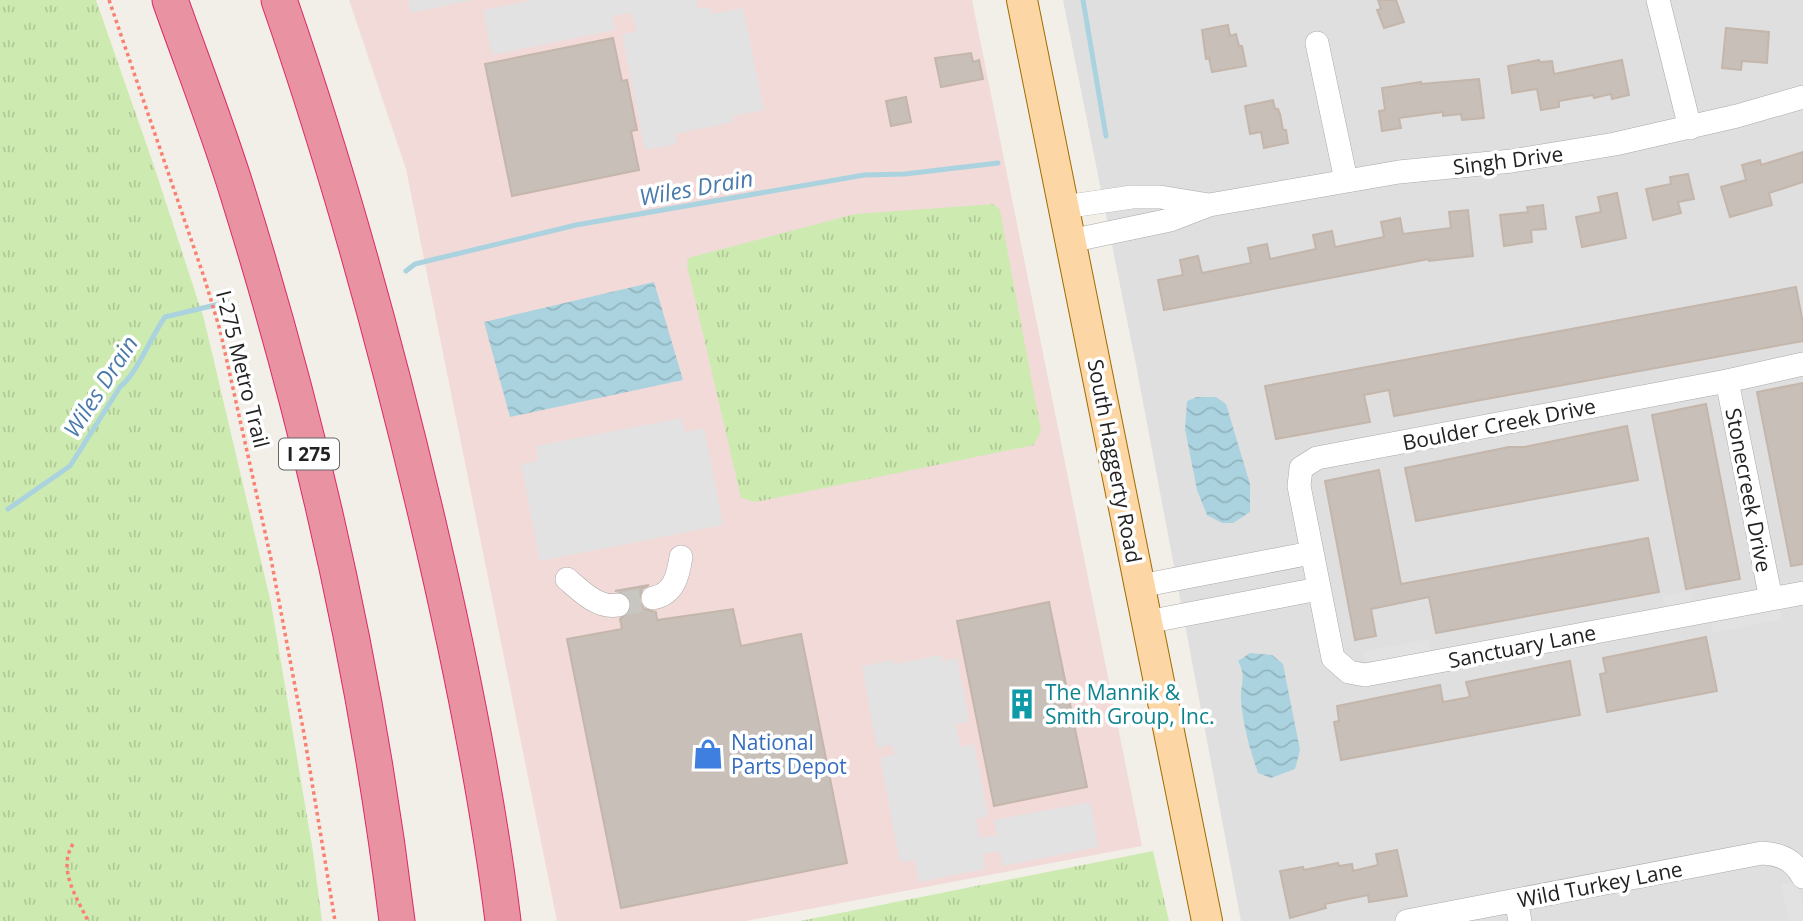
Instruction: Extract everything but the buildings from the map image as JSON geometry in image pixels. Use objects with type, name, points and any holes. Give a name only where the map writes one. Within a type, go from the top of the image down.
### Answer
[{"type":"highway","name":"I 275","points":[[170,0],[238,193],[295,396],[326,525],[360,689],[397,921]]},
{"type":"highway","points":[[279,0],[373,299],[395,385],[449,612],[489,821],[503,921]]},
{"type":"main road","name":"South Haggerty Road","points":[[1023,0],[1207,921]]},
{"type":"street","points":[[1658,0],[1690,128]]},
{"type":"street","points":[[1317,43],[1346,180]]},
{"type":"street","name":"Singh Drive","points":[[1070,241],[1170,220],[1209,205],[1346,180],[1561,154],[1690,128],[1803,97]]},
{"type":"street","name":"Singh Drive","points":[[1064,207],[1132,197],[1160,197],[1209,205]]},
{"type":"street","name":"Boulder Creek Drive","points":[[1315,571],[1299,486],[1301,468],[1317,458],[1803,365]]},
{"type":"street","name":"Stonecreek Drive","points":[[1727,381],[1771,599]]},
{"type":"street","points":[[653,598],[663,596],[677,580],[681,557]]},
{"type":"street","points":[[1140,586],[1315,571]]},
{"type":"street","points":[[1147,622],[1315,571]]},
{"type":"street","name":"Sanctuary Lane","points":[[1315,571],[1333,658],[1349,672],[1365,676],[1803,593]]},
{"type":"street","points":[[567,579],[589,598],[610,607],[618,605]]},
{"type":"street","name":"Wild Turkey Lane","points":[[1407,921],[1518,911],[1762,853],[1774,854],[1798,869]]},
{"type":"path","name":"I-275 Metro Trail","points":[[109,0],[220,330],[271,559],[304,734],[334,921]]},
{"type":"path","points":[[73,844],[68,852],[68,880],[89,921]]},
{"type":"shaded area","points":[[349,0],[972,0],[1142,846],[746,921],[557,921],[406,169]]},
{"type":"shaded area","points":[[408,0],[472,0],[411,13]]},
{"type":"shaded area","points":[[534,0],[696,0],[698,9],[710,7],[712,14],[743,8],[764,110],[733,116],[733,122],[675,134],[677,144],[645,150],[622,34],[637,31],[632,13],[612,16],[615,30],[492,55],[483,10]]},
{"type":"shaded area","points":[[1063,0],[1803,0],[1803,921],[1241,921],[1136,365]]},
{"type":"shaded area","points":[[682,418],[685,432],[704,428],[723,525],[540,561],[521,464],[538,461],[536,446]]},
{"type":"shaded area","points":[[1691,591],[1693,604],[1666,610],[1663,596]]},
{"type":"shaded area","points":[[1780,605],[1782,619],[1713,633],[1710,619]]},
{"type":"shaded area","points":[[1429,639],[1431,653],[1366,666],[1363,652]]},
{"type":"shaded area","points":[[941,655],[943,661],[957,658],[969,721],[956,724],[960,747],[974,744],[988,816],[976,819],[980,838],[997,835],[994,820],[1090,802],[1098,847],[1003,866],[1000,851],[983,854],[985,869],[919,882],[915,860],[900,862],[880,758],[895,754],[892,745],[877,748],[862,666],[893,660],[894,664]]},
{"type":"shaded area","points":[[1797,881],[1803,921],[1789,921],[1781,884]]},
{"type":"green space","points":[[0,0],[96,0],[204,319],[271,603],[322,921],[0,921]]},
{"type":"green space","points":[[994,204],[1000,210],[1041,431],[1034,445],[756,502],[741,498],[687,265],[688,258],[855,214]]},
{"type":"green space","points":[[1153,851],[1169,921],[800,921]]},
{"type":"water","points":[[654,282],[683,380],[510,417],[484,322]]},
{"type":"water","points":[[1197,397],[1216,397],[1226,404],[1250,484],[1250,512],[1233,523],[1222,523],[1207,515],[1197,490],[1185,429],[1187,401]]},
{"type":"water","points":[[1250,653],[1272,655],[1283,664],[1300,750],[1295,769],[1271,778],[1258,773],[1243,719],[1243,676],[1238,661]]},
{"type":"waterway","name":"Wiles Drain","points":[[1083,0],[1106,136]]},
{"type":"waterway","name":"Wiles Drain","points":[[406,271],[415,264],[576,225],[864,175],[905,174],[998,163]]},
{"type":"waterway","name":"Wiles Drain","points":[[8,509],[70,466],[120,387],[138,364],[165,317],[228,302]]},
{"type":"tunnel","points":[[618,605],[653,598]]},
{"type":"place","name":"The Mannik & Smith Group, Inc.","points":[[1022,704]]},
{"type":"place","name":"National Parts Depot","points":[[708,754]]}]
